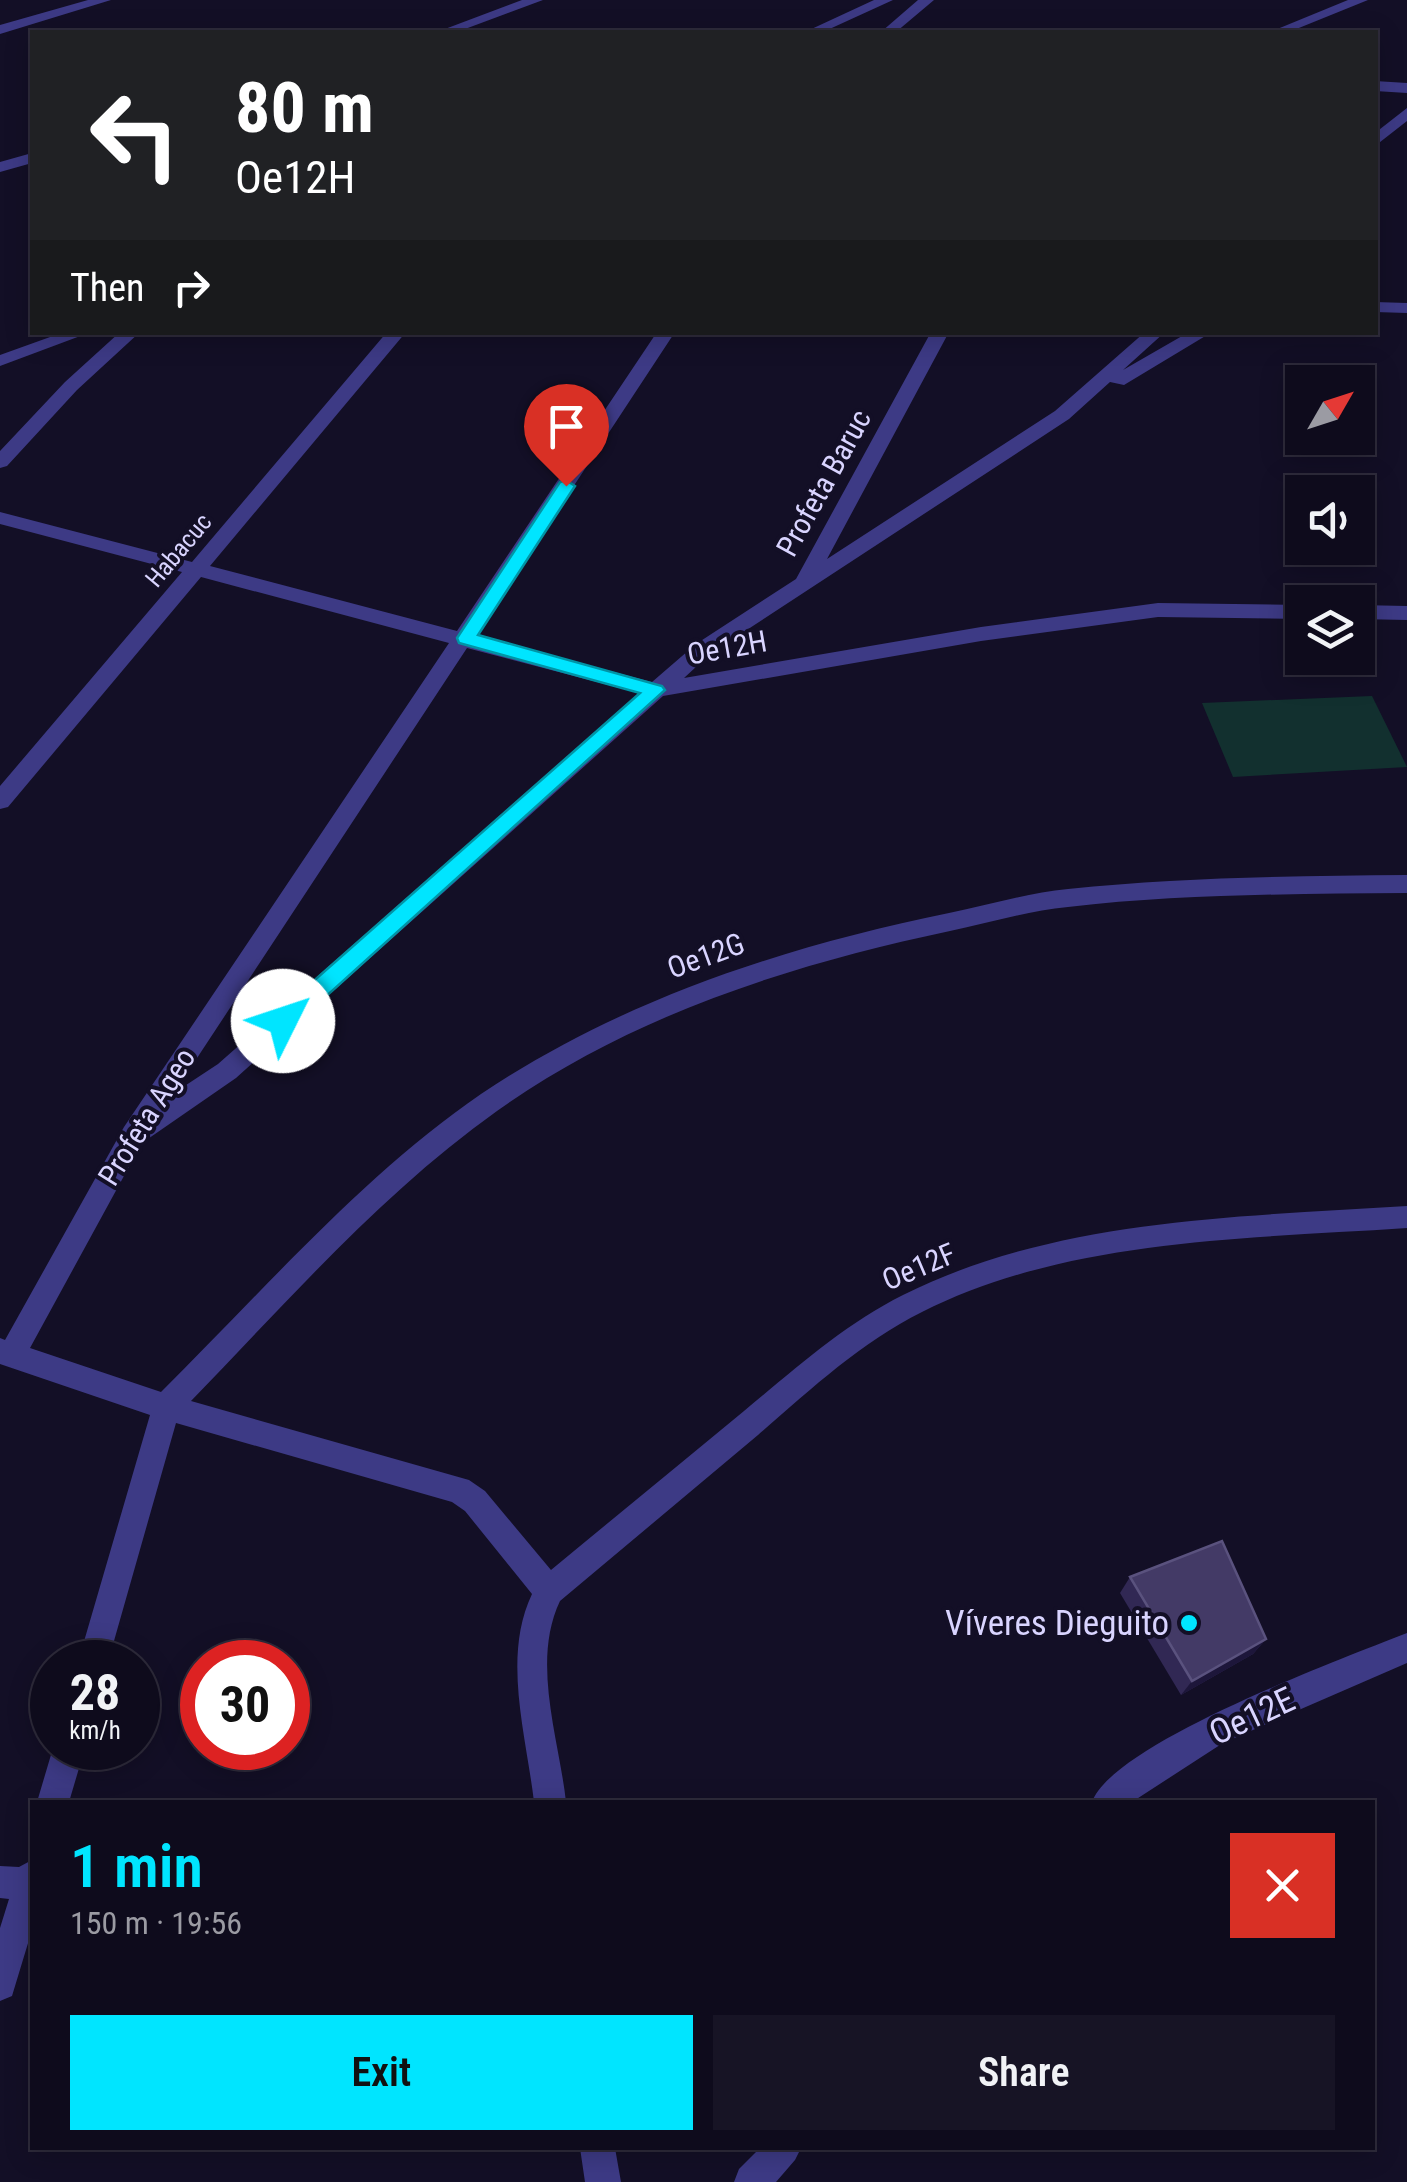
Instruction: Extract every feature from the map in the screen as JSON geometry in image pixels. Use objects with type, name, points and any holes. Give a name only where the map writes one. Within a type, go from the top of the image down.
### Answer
[{"type":"street","points":[[0,30],[104,0]]},
{"type":"street","points":[[448,30],[496,6],[536,0]]},
{"type":"street","points":[[817,30],[886,0]]},
{"type":"street","points":[[890,30],[927,0]]},
{"type":"street","points":[[1282,30],[1360,0]]},
{"type":"street","points":[[1378,86],[1407,88]]},
{"type":"street","points":[[1378,138],[1407,113]]},
{"type":"street","points":[[0,167],[30,159]]},
{"type":"street","points":[[1378,308],[1407,308]]},
{"type":"street","points":[[0,361],[74,335]]},
{"type":"street","points":[[0,462],[71,386],[128,335]]},
{"type":"street","name":"Habacuc","points":[[0,801],[394,335]]},
{"type":"street","name":"Profeta Ageo","points":[[549,1590],[475,1501],[459,1490],[166,1408],[6,1353],[133,1135],[664,335]]},
{"type":"street","name":"Profeta Baruc","points":[[133,1135],[227,1071],[724,632],[805,581],[938,335]]},
{"type":"street","points":[[1062,415],[1153,335]]},
{"type":"street","points":[[805,581],[1062,415],[1198,335]]},
{"type":"street","name":"Oe12H","points":[[0,518],[655,690],[981,634],[1158,610],[1285,612]]},
{"type":"street","points":[[1375,612],[1407,612]]},
{"type":"street","name":"Oe12G","points":[[166,1408],[332,1239],[413,1164],[487,1104],[569,1052],[674,1002],[772,966],[878,938],[1065,898],[1260,886],[1407,884]]},
{"type":"street","name":"Oe12F","points":[[549,1590],[850,1340],[895,1310],[940,1289],[1097,1244],[1407,1216]]},
{"type":"street","points":[[99,1640],[166,1408]]},
{"type":"street","points":[[549,1590],[534,1622],[531,1658],[550,1800]]},
{"type":"street","name":"Oe12E","points":[[1110,1800],[1138,1775],[1234,1720],[1407,1648]]},
{"type":"street","points":[[55,1800],[63,1770]]},
{"type":"street","points":[[0,1984],[21,1881]]},
{"type":"street","points":[[598,2150],[603,2182]]},
{"type":"street","points":[[752,2182],[782,2150]]},
{"type":"green space","points":[[1372,696],[1407,767],[1233,777],[1202,703]]},
{"type":"building","name":"Víveres Dieguito","points":[[1222,1541],[1266,1639],[1192,1681],[1130,1577]]},
{"type":"place","name":"Víveres Dieguito","points":[[1189,1623]]},
{"type":"route","points":[[283,1021],[655,690],[466,638],[566,486]]}]
